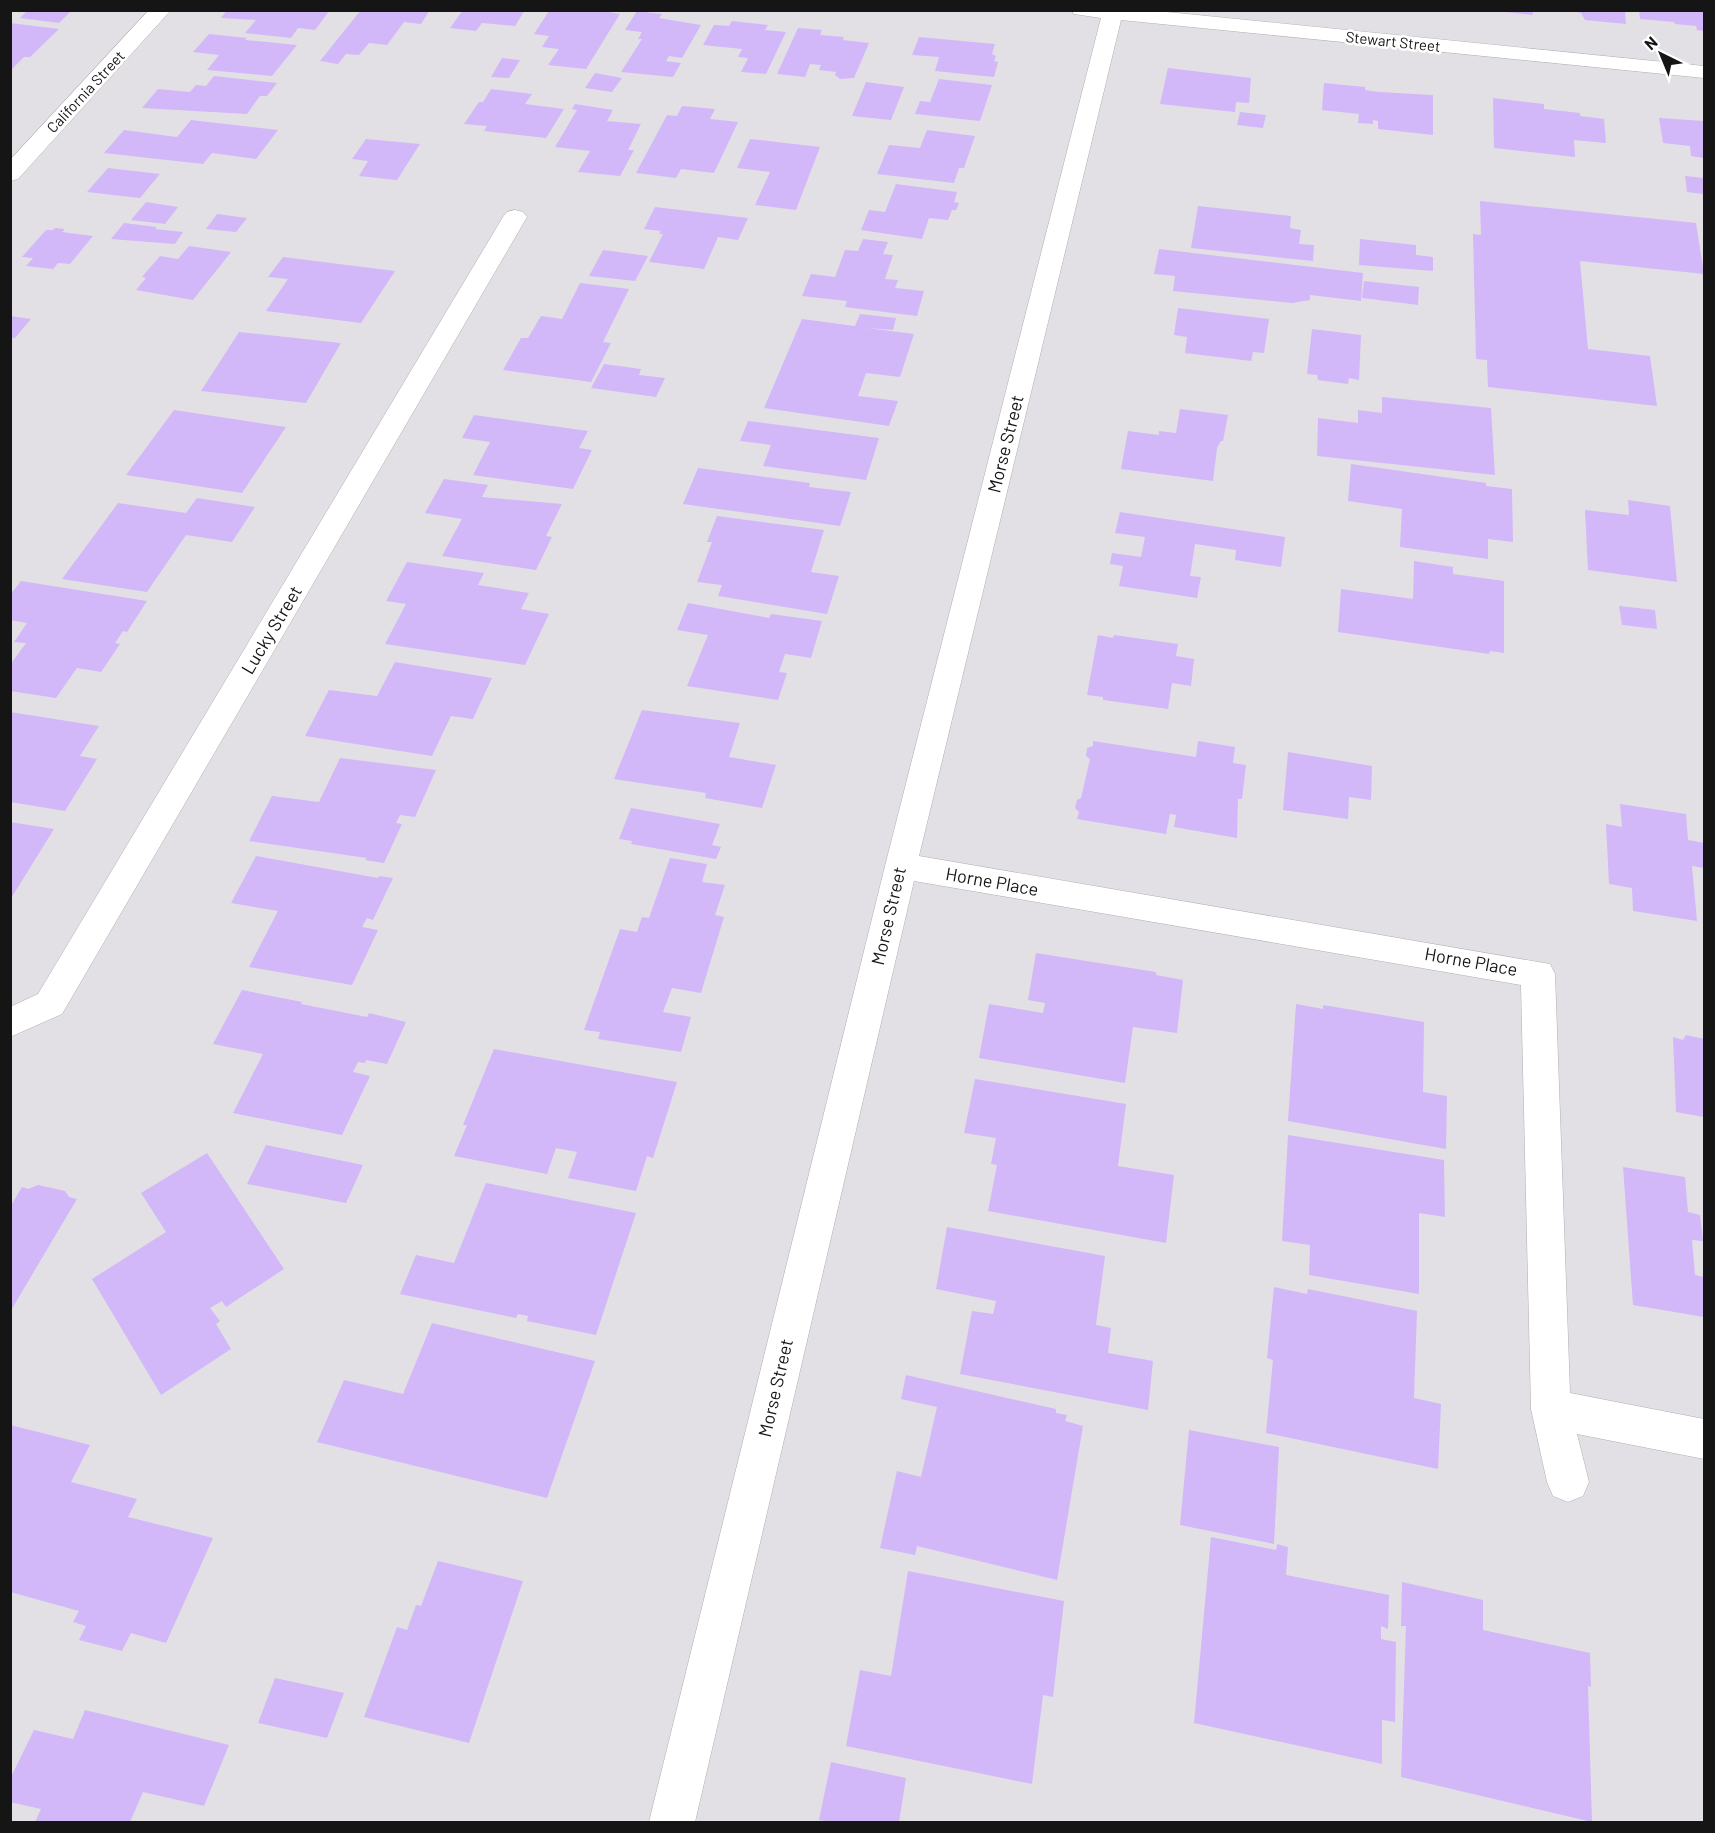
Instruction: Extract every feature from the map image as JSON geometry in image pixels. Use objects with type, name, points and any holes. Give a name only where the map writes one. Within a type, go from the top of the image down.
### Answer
[{"type":"street","name":"California Street","points":[[10,174],[161,10]]},
{"type":"street","name":"Stewart Street","points":[[1102,12],[1704,72]]},
{"type":"street","name":"Morse Street","points":[[672,1822],[901,866],[1102,12]]},
{"type":"street","name":"Lucky Street","points":[[10,1023],[50,1004],[515,218]]},
{"type":"street","name":"Horne Place","points":[[901,866],[1538,974],[1551,1409],[1568,1482]]},
{"type":"street","points":[[1551,1409],[1704,1439]]},
{"type":"building","points":[[28,10],[72,10],[59,23],[20,18]]},
{"type":"building","points":[[227,10],[330,10],[315,30],[298,28],[291,38],[245,33],[256,20],[221,18]]},
{"type":"building","points":[[361,10],[430,10],[421,24],[404,22],[387,45],[369,43],[359,55],[346,54],[338,64],[320,61]]},
{"type":"building","points":[[463,10],[525,10],[515,26],[482,23],[476,31],[450,28]]},
{"type":"building","points":[[596,10],[620,14],[586,69],[548,65],[559,49],[542,47],[549,36],[534,34],[549,11]]},
{"type":"building","points":[[1505,10],[1532,10],[1533,15],[1505,12]]},
{"type":"building","points":[[1567,10],[1625,10],[1626,24],[1585,20],[1581,13]]},
{"type":"building","points":[[1639,10],[1704,10],[1704,31],[1697,30],[1696,26],[1640,19]]},
{"type":"building","points":[[637,11],[662,14],[659,18],[701,25],[682,58],[669,56],[666,61],[681,63],[673,77],[621,72],[642,39],[638,39],[642,32],[625,30]]},
{"type":"building","points":[[732,21],[768,25],[765,30],[786,32],[766,74],[741,72],[748,58],[738,57],[742,49],[703,45],[714,25],[729,26]]},
{"type":"building","points":[[10,23],[59,29],[30,57],[24,57],[12,69]]},
{"type":"building","points":[[798,28],[822,30],[820,35],[844,37],[843,40],[869,43],[854,78],[840,79],[835,75],[836,72],[819,70],[821,65],[810,64],[805,77],[777,74]]},
{"type":"building","points":[[209,34],[297,45],[272,76],[207,70],[219,55],[193,52]]},
{"type":"building","points":[[919,37],[995,44],[992,54],[996,56],[994,61],[998,62],[994,77],[935,71],[939,57],[912,55]]},
{"type":"building","points":[[502,58],[520,60],[509,78],[491,77]]},
{"type":"building","points":[[1168,68],[1251,78],[1249,103],[1236,102],[1235,112],[1160,104]]},
{"type":"building","points":[[595,73],[622,78],[612,92],[585,88]]},
{"type":"building","points":[[214,76],[277,83],[267,96],[260,96],[247,114],[142,108],[158,89],[190,92],[196,85],[206,86]]},
{"type":"building","points":[[939,79],[992,85],[980,121],[915,114],[920,101],[930,102]]},
{"type":"building","points":[[866,82],[904,87],[891,120],[852,116]]},
{"type":"building","points":[[1324,83],[1365,87],[1365,90],[1379,92],[1433,95],[1433,135],[1378,129],[1378,121],[1373,120],[1373,124],[1358,123],[1359,114],[1322,110]]},
{"type":"building","points":[[491,89],[532,94],[525,104],[564,109],[546,138],[484,131],[487,126],[464,124]]},
{"type":"building","points":[[1493,98],[1544,104],[1544,109],[1580,113],[1580,116],[1604,119],[1606,143],[1574,140],[1575,157],[1494,148]]},
{"type":"building","points":[[575,104],[613,110],[607,121],[641,124],[628,150],[634,150],[620,176],[578,172],[590,151],[555,147],[577,110],[572,109]]},
{"type":"building","points":[[682,106],[715,109],[710,119],[738,122],[714,173],[681,169],[676,178],[636,173],[667,115],[677,116]]},
{"type":"building","points":[[1240,112],[1266,115],[1263,128],[1237,125]]},
{"type":"building","points":[[1659,118],[1704,121],[1704,158],[1691,156],[1690,146],[1663,143]]},
{"type":"building","points":[[191,120],[278,130],[256,159],[212,153],[203,164],[104,153],[124,130],[177,137]]},
{"type":"building","points":[[927,130],[975,136],[964,168],[959,168],[954,183],[877,174],[889,145],[920,148]]},
{"type":"building","points":[[366,139],[420,144],[397,180],[359,176],[368,161],[352,159]]},
{"type":"building","points":[[750,139],[820,147],[796,210],[755,205],[770,172],[737,168]]},
{"type":"building","points":[[108,168],[160,174],[140,198],[87,192]]},
{"type":"building","points":[[1685,176],[1704,178],[1704,194],[1687,192]]},
{"type":"building","points":[[896,184],[957,192],[954,202],[959,203],[956,210],[952,210],[948,220],[929,218],[922,239],[861,230],[869,210],[885,212]]},
{"type":"building","points":[[1480,201],[1696,223],[1704,274],[1580,261],[1588,349],[1650,356],[1657,406],[1488,387],[1487,360],[1476,359],[1473,234],[1481,235]]},
{"type":"building","points":[[146,202],[178,207],[165,224],[131,220]]},
{"type":"building","points":[[1198,206],[1291,216],[1290,228],[1301,230],[1299,244],[1314,245],[1313,261],[1191,248]]},
{"type":"building","points":[[655,207],[748,218],[738,240],[718,237],[704,269],[649,262],[663,234],[659,234],[661,231],[644,229]]},
{"type":"building","points":[[217,214],[247,218],[236,232],[206,229]]},
{"type":"building","points":[[124,223],[183,232],[175,244],[111,239]]},
{"type":"building","points":[[65,229],[62,232],[93,236],[70,264],[58,263],[53,269],[26,266],[33,258],[22,257],[46,230]]},
{"type":"building","points":[[863,239],[888,242],[883,254],[893,255],[885,279],[898,280],[895,288],[924,291],[917,316],[845,307],[847,301],[802,296],[811,274],[835,277],[845,250],[858,251]]},
{"type":"building","points":[[1360,239],[1416,245],[1416,255],[1433,257],[1433,271],[1359,265]]},
{"type":"building","points":[[189,246],[231,252],[193,300],[136,290],[146,278],[142,277],[160,256],[178,259]]},
{"type":"building","points":[[1159,249],[1363,273],[1361,301],[1310,295],[1310,300],[1292,303],[1173,291],[1175,276],[1154,274]]},
{"type":"building","points":[[603,250],[648,256],[635,281],[589,276]]},
{"type":"building","points":[[283,257],[395,271],[361,323],[266,311],[288,279],[268,277]]},
{"type":"building","points":[[1364,281],[1419,287],[1418,305],[1362,298]]},
{"type":"building","points":[[580,283],[629,289],[603,342],[611,343],[591,382],[503,370],[521,338],[528,338],[541,316],[562,319]]},
{"type":"building","points":[[1178,308],[1269,319],[1264,353],[1253,352],[1251,361],[1185,353],[1187,337],[1174,335]]},
{"type":"building","points":[[860,314],[896,318],[893,330],[867,328],[914,334],[900,377],[866,373],[858,396],[898,401],[889,426],[764,408],[802,319],[855,326]]},
{"type":"building","points":[[10,316],[31,319],[15,338],[10,338]]},
{"type":"building","points":[[1312,329],[1361,335],[1359,380],[1349,378],[1348,384],[1318,380],[1317,375],[1307,374]]},
{"type":"building","points":[[239,332],[341,343],[306,403],[201,391]]},
{"type":"building","points":[[604,364],[641,369],[639,375],[665,378],[656,397],[591,388]]},
{"type":"building","points":[[1382,397],[1491,408],[1495,475],[1317,456],[1318,418],[1358,423],[1358,410],[1382,413]]},
{"type":"building","points":[[1180,409],[1228,415],[1223,441],[1217,448],[1213,481],[1121,469],[1128,431],[1159,435],[1159,431],[1176,433]]},
{"type":"building","points":[[174,410],[286,427],[242,493],[126,475]]},
{"type":"building","points":[[474,415],[588,431],[579,448],[592,450],[573,489],[473,475],[490,442],[462,438]]},
{"type":"building","points":[[748,421],[879,438],[866,480],[763,466],[771,445],[740,441]]},
{"type":"building","points":[[1351,464],[1486,483],[1486,486],[1512,489],[1513,542],[1488,539],[1488,559],[1400,547],[1402,509],[1348,501]]},
{"type":"building","points":[[698,468],[810,483],[809,487],[851,492],[840,526],[683,504]]},
{"type":"building","points":[[444,479],[488,485],[482,497],[562,504],[546,536],[552,537],[536,570],[442,556],[462,519],[425,513]]},
{"type":"building","points":[[197,498],[255,507],[232,542],[186,535],[147,592],[62,579],[118,503],[186,513]]},
{"type":"building","points":[[1628,500],[1670,506],[1677,582],[1588,570],[1585,510],[1629,515]]},
{"type":"building","points":[[1120,512],[1285,537],[1281,567],[1235,560],[1236,550],[1195,544],[1190,576],[1201,577],[1197,598],[1119,586],[1123,566],[1110,564],[1112,553],[1141,557],[1145,537],[1115,533]]},
{"type":"building","points":[[717,516],[824,530],[811,572],[839,576],[827,614],[718,596],[722,585],[697,582],[712,542],[707,542]]},
{"type":"building","points":[[1414,561],[1453,567],[1453,574],[1504,581],[1504,653],[1490,651],[1489,654],[1338,632],[1341,589],[1413,599]]},
{"type":"building","points":[[407,562],[484,573],[478,585],[529,593],[521,609],[549,614],[525,665],[385,644],[406,604],[386,601]]},
{"type":"building","points":[[21,581],[147,601],[127,632],[123,631],[115,643],[120,644],[101,672],[77,668],[56,698],[10,691],[10,665],[26,643],[14,642],[27,623],[10,620],[10,595]]},
{"type":"building","points":[[688,603],[769,618],[771,614],[822,621],[811,658],[785,654],[779,672],[787,673],[778,700],[687,686],[708,635],[677,630]]},
{"type":"building","points":[[1619,606],[1655,610],[1657,629],[1622,625]]},
{"type":"building","points":[[1098,635],[1178,644],[1176,656],[1194,659],[1191,686],[1172,683],[1168,709],[1103,700],[1103,697],[1087,695]]},
{"type":"building","points":[[395,662],[492,678],[473,719],[451,716],[432,756],[305,736],[329,690],[377,696]]},
{"type":"building","points":[[642,710],[740,723],[729,757],[776,765],[762,808],[705,798],[706,793],[614,779]]},
{"type":"building","points":[[10,712],[99,726],[80,756],[97,759],[65,811],[10,802]]},
{"type":"building","points":[[1093,741],[1196,757],[1198,741],[1235,747],[1233,763],[1246,765],[1242,799],[1238,799],[1237,838],[1174,827],[1176,815],[1170,814],[1166,834],[1077,819],[1079,812],[1075,808],[1077,800],[1081,798],[1090,759],[1086,756],[1087,748],[1093,746]]},
{"type":"building","points":[[1288,752],[1372,766],[1371,800],[1349,797],[1348,819],[1283,810]]},
{"type":"building","points":[[340,758],[436,770],[415,817],[400,815],[396,823],[402,824],[384,863],[365,860],[367,858],[249,841],[272,796],[319,802]]},
{"type":"building","points":[[1620,804],[1686,814],[1688,840],[1704,843],[1704,868],[1692,866],[1697,921],[1633,911],[1632,888],[1609,884],[1606,824],[1622,827]]},
{"type":"building","points":[[631,808],[720,824],[712,845],[721,847],[716,859],[631,844],[632,841],[619,839]]},
{"type":"building","points":[[10,822],[54,829],[10,900]]},
{"type":"building","points":[[256,856],[378,878],[379,876],[393,878],[373,920],[367,918],[362,927],[378,930],[352,985],[249,967],[278,911],[231,903]]},
{"type":"building","points":[[670,858],[707,864],[702,882],[725,885],[715,915],[724,917],[701,993],[672,988],[663,1012],[691,1017],[681,1052],[598,1039],[600,1032],[584,1030],[620,929],[637,932],[642,917],[649,918]]},
{"type":"building","points":[[1036,953],[1156,972],[1156,975],[1183,980],[1177,1033],[1133,1027],[1125,1083],[979,1058],[989,1004],[1043,1013],[1045,1003],[1028,1000]]},
{"type":"building","points":[[242,990],[367,1017],[369,1013],[406,1022],[387,1064],[366,1060],[365,1063],[358,1062],[353,1072],[370,1076],[342,1135],[233,1113],[263,1054],[213,1044]]},
{"type":"building","points":[[1296,1004],[1323,1009],[1323,1005],[1424,1022],[1423,1092],[1447,1096],[1446,1149],[1288,1121]]},
{"type":"building","points":[[1686,1035],[1704,1039],[1704,1117],[1676,1112],[1673,1037],[1683,1040]]},
{"type":"building","points":[[494,1049],[677,1082],[653,1158],[647,1156],[636,1191],[568,1178],[577,1152],[556,1148],[547,1174],[454,1156],[467,1125],[463,1125]]},
{"type":"building","points":[[975,1079],[1126,1104],[1118,1166],[1174,1175],[1166,1243],[988,1211],[997,1165],[991,1164],[996,1138],[964,1133]]},
{"type":"building","points":[[1288,1135],[1444,1160],[1445,1217],[1419,1213],[1419,1294],[1309,1275],[1310,1245],[1282,1241]]},
{"type":"building","points":[[266,1145],[363,1165],[346,1203],[247,1184]]},
{"type":"building","points":[[207,1153],[284,1269],[226,1307],[222,1301],[210,1308],[220,1321],[216,1324],[231,1349],[161,1395],[92,1279],[166,1232],[141,1193]]},
{"type":"building","points":[[1623,1167],[1685,1177],[1688,1212],[1700,1215],[1703,1241],[1692,1240],[1695,1275],[1704,1277],[1704,1317],[1633,1305]]},
{"type":"building","points":[[486,1183],[636,1213],[596,1335],[527,1321],[528,1316],[518,1314],[516,1318],[400,1294],[416,1255],[454,1263]]},
{"type":"building","points":[[38,1185],[65,1191],[69,1197],[77,1199],[10,1312],[10,1207],[22,1187],[28,1189]]},
{"type":"building","points":[[947,1227],[1105,1256],[1096,1325],[1111,1328],[1108,1353],[1153,1361],[1148,1410],[960,1374],[972,1311],[993,1314],[996,1301],[936,1289]]},
{"type":"building","points":[[1274,1287],[1307,1294],[1308,1289],[1417,1311],[1414,1398],[1441,1404],[1438,1469],[1266,1433],[1273,1360],[1267,1358]]},
{"type":"building","points":[[432,1323],[595,1361],[547,1498],[317,1442],[344,1380],[403,1394]]},
{"type":"building","points":[[906,1375],[1056,1409],[1056,1413],[1067,1415],[1065,1421],[1083,1426],[1057,1580],[917,1546],[915,1555],[880,1548],[897,1471],[921,1477],[937,1407],[901,1399]]},
{"type":"building","points":[[10,1425],[90,1445],[71,1482],[137,1499],[128,1517],[213,1538],[166,1643],[131,1633],[122,1651],[79,1640],[86,1626],[73,1622],[79,1611],[10,1592]]},
{"type":"building","points":[[1189,1430],[1279,1447],[1274,1544],[1180,1525]]},
{"type":"building","points":[[1211,1537],[1276,1550],[1277,1544],[1288,1547],[1286,1575],[1389,1595],[1388,1629],[1381,1626],[1381,1639],[1396,1642],[1395,1722],[1382,1720],[1382,1764],[1194,1723]]},
{"type":"building","points":[[438,1561],[523,1581],[469,1743],[364,1717],[397,1627],[407,1630],[416,1605],[421,1606]]},
{"type":"building","points":[[908,1571],[1064,1601],[1053,1697],[1043,1695],[1032,1784],[846,1746],[860,1670],[891,1676]]},
{"type":"building","points":[[1402,1582],[1483,1600],[1483,1630],[1590,1653],[1591,1687],[1588,1686],[1592,1822],[1401,1777],[1406,1626],[1401,1626]]},
{"type":"building","points":[[275,1678],[344,1693],[327,1738],[258,1723]]},
{"type":"building","points":[[85,1710],[229,1745],[204,1806],[143,1792],[130,1822],[35,1822],[41,1809],[10,1802],[10,1779],[34,1730],[73,1739]]},
{"type":"building","points":[[831,1762],[906,1778],[899,1822],[819,1820]]}]
